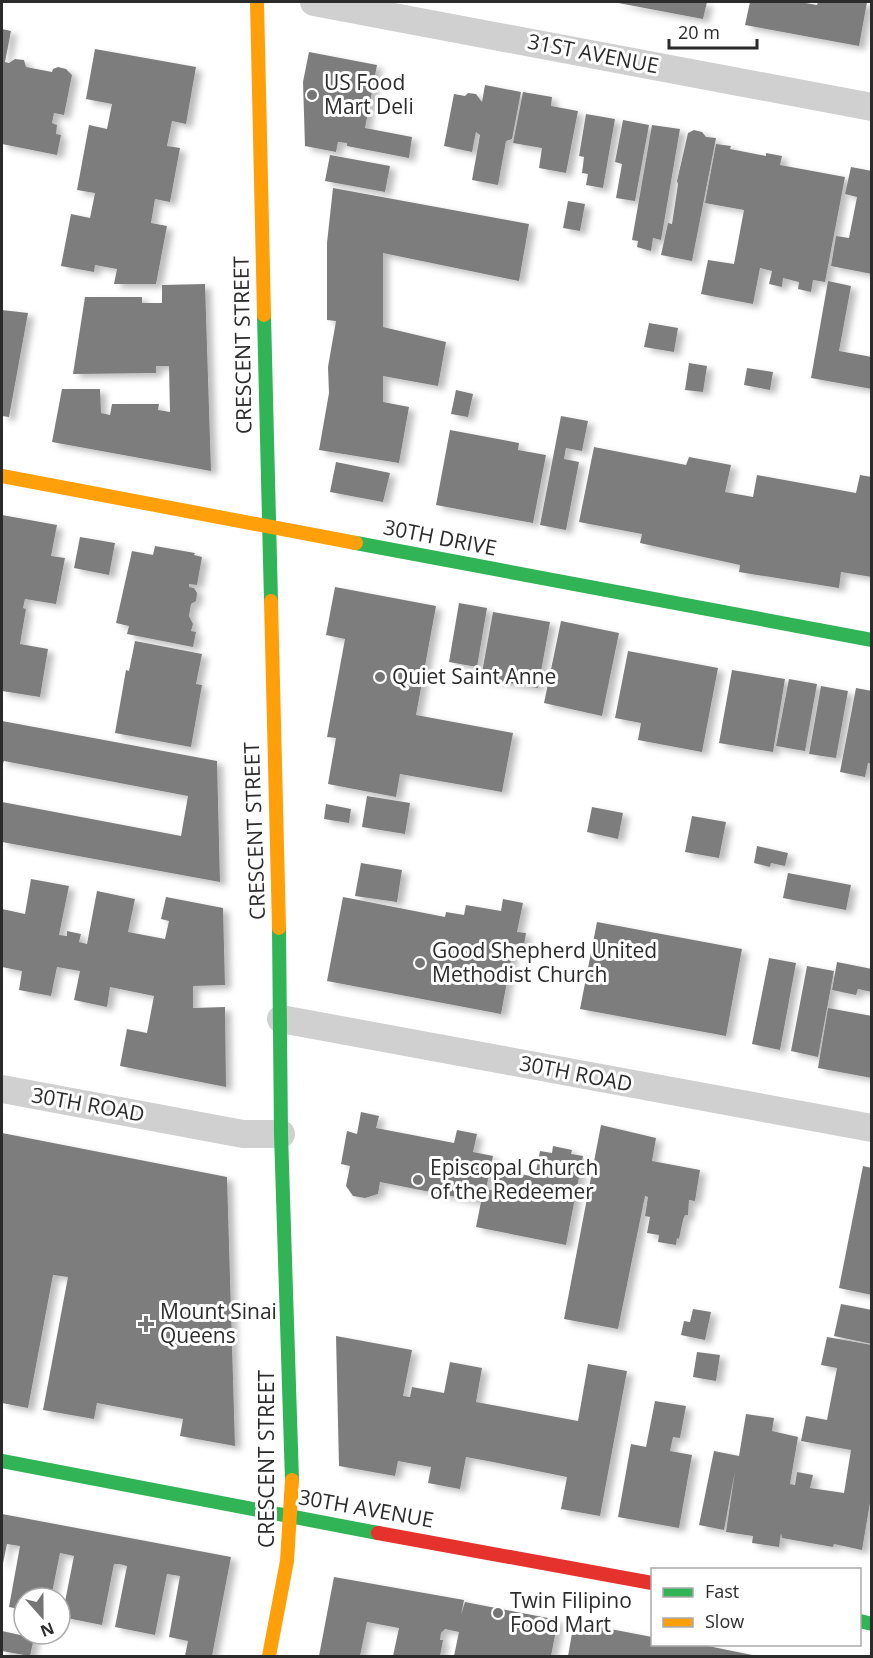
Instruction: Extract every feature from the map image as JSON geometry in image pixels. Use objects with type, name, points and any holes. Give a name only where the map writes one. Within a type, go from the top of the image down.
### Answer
[{"type":"street","name":"CRESCENT STREET","points":[[257,2],[281,1018],[281,1134],[292,1466],[287,1561],[269,1656]]},
{"type":"street","name":"31ST AVENUE","points":[[314,2],[872,107]]},
{"type":"street","name":"30TH DRIVE","points":[[2,476],[268,528],[872,640]]},
{"type":"street","name":"30TH ROAD","points":[[281,1018],[872,1128]]},
{"type":"street","name":"30TH ROAD","points":[[2,1089],[243,1134],[281,1134]]},
{"type":"street","name":"30TH AVENUE","points":[[2,1461],[651,1583]]},
{"type":"building","points":[[613,2],[707,2],[703,19]]},
{"type":"building","points":[[750,2],[800,2],[817,5],[818,2],[867,2],[859,46],[745,25]]},
{"type":"building","points":[[2,29],[11,31],[5,62],[9,63],[15,59],[24,60],[26,67],[52,72],[58,67],[66,69],[72,75],[64,115],[54,113],[52,123],[57,125],[56,134],[61,135],[57,155],[2,144]]},
{"type":"building","points":[[95,49],[196,67],[186,124],[172,121],[167,146],[180,148],[170,202],[155,199],[151,223],[167,226],[156,284],[114,284],[117,269],[95,265],[94,272],[61,266],[71,214],[90,218],[95,193],[77,190],[89,125],[107,129],[112,104],[86,99]]},
{"type":"building","points":[[309,52],[377,65],[365,128],[412,137],[409,158],[347,146],[347,143],[338,142],[336,152],[305,146],[303,82]]},
{"type":"building","points":[[485,85],[521,92],[512,139],[506,141],[498,185],[472,180],[480,135],[476,132],[472,152],[444,146],[454,94],[465,96],[468,93],[476,94],[482,102]]},
{"type":"building","points":[[523,92],[552,97],[551,106],[578,111],[566,173],[539,168],[542,148],[513,143]]},
{"type":"building","points":[[586,114],[615,119],[603,188],[586,185],[588,174],[582,173],[584,157],[579,156]]},
{"type":"building","points":[[623,120],[649,125],[635,201],[616,198],[622,164],[615,162]]},
{"type":"building","points":[[652,125],[680,129],[661,240],[653,238],[651,251],[637,247],[638,241],[632,240]]},
{"type":"building","points":[[694,130],[702,132],[706,137],[716,138],[692,261],[661,255],[668,223],[672,224],[677,181],[688,133]]},
{"type":"building","points":[[716,144],[766,156],[766,153],[782,156],[780,165],[845,177],[825,282],[813,280],[811,292],[798,289],[799,282],[783,278],[782,287],[769,284],[772,271],[760,268],[753,304],[701,294],[708,260],[734,264],[744,210],[705,203]]},
{"type":"building","points":[[330,155],[390,166],[385,192],[325,181]]},
{"type":"building","points":[[851,167],[872,171],[872,274],[831,266],[836,236],[849,238],[857,197],[845,194]]},
{"type":"building","points":[[333,188],[529,224],[519,281],[383,253],[383,327],[446,342],[438,386],[383,376],[383,402],[409,407],[399,463],[319,450],[329,393],[328,367],[336,321],[327,320],[327,243]]},
{"type":"building","points":[[568,201],[585,204],[580,231],[563,228]]},
{"type":"building","points":[[828,281],[851,286],[839,351],[872,357],[872,389],[811,378]]},
{"type":"building","points":[[205,284],[211,471],[52,442],[62,389],[100,389],[101,413],[110,415],[112,404],[159,404],[158,410],[170,412],[169,366],[156,366],[156,373],[73,374],[85,297],[142,297],[142,303],[162,303],[162,285]]},
{"type":"building","points":[[2,310],[28,313],[9,417],[2,416]]},
{"type":"building","points":[[649,323],[678,328],[674,352],[644,347]]},
{"type":"building","points":[[689,363],[707,366],[703,392],[685,390]]},
{"type":"building","points":[[747,368],[773,372],[770,390],[744,385]]},
{"type":"building","points":[[456,390],[473,394],[468,417],[451,414]]},
{"type":"building","points":[[561,416],[588,421],[582,451],[566,448],[564,459],[579,462],[566,530],[540,525]]},
{"type":"building","points":[[450,430],[519,443],[518,450],[546,455],[533,523],[436,505]]},
{"type":"building","points":[[594,447],[686,465],[689,457],[731,465],[725,492],[753,497],[757,475],[856,493],[860,475],[872,477],[872,577],[841,572],[839,588],[739,572],[740,565],[640,543],[642,534],[579,522]]},
{"type":"building","points":[[336,462],[390,473],[383,502],[330,492]]},
{"type":"building","points":[[2,515],[57,525],[51,556],[65,558],[56,604],[25,599],[23,608],[26,609],[20,644],[48,649],[40,697],[2,691]]},
{"type":"building","points":[[80,537],[115,543],[109,575],[74,568]]},
{"type":"building","points":[[155,546],[195,553],[194,555],[202,557],[197,585],[189,584],[189,587],[194,588],[197,593],[196,601],[191,604],[189,616],[193,624],[191,631],[196,632],[193,647],[127,634],[129,626],[116,623],[132,551],[153,555]]},
{"type":"building","name":"Quiet Saint Anne","points":[[335,587],[436,606],[416,715],[513,733],[502,792],[400,774],[396,797],[328,784],[336,738],[327,737],[345,639],[326,635]]},
{"type":"building","points":[[459,603],[487,608],[477,667],[449,662]]},
{"type":"building","points":[[493,612],[550,622],[538,688],[481,678]]},
{"type":"building","points":[[561,621],[619,633],[602,716],[544,703]]},
{"type":"building","points":[[135,641],[202,654],[196,684],[202,685],[191,747],[115,733],[126,670],[129,671]]},
{"type":"building","points":[[628,651],[718,668],[702,752],[638,740],[641,723],[615,718]]},
{"type":"building","points":[[732,670],[785,679],[773,752],[719,743]]},
{"type":"building","points":[[789,679],[817,684],[805,751],[776,746]]},
{"type":"building","points":[[821,686],[848,691],[836,758],[809,754]]},
{"type":"building","points":[[856,688],[872,691],[872,759],[871,763],[868,763],[865,777],[840,772]]},
{"type":"building","points":[[2,721],[217,761],[220,882],[2,842],[2,802],[181,836],[188,796],[4,761],[2,766]]},
{"type":"building","points":[[367,796],[410,803],[405,834],[362,827]]},
{"type":"building","points":[[326,804],[351,809],[349,823],[324,819]]},
{"type":"building","points":[[592,807],[623,813],[618,839],[587,832]]},
{"type":"building","points":[[692,816],[726,822],[719,858],[685,852]]},
{"type":"building","points":[[757,846],[788,853],[785,866],[771,863],[770,867],[754,863]]},
{"type":"building","points":[[361,863],[402,870],[397,902],[355,896]]},
{"type":"building","points":[[788,873],[851,885],[846,910],[783,898]]},
{"type":"building","points":[[31,879],[69,886],[59,935],[67,936],[67,931],[81,934],[79,942],[87,944],[97,891],[135,899],[128,932],[165,939],[169,921],[161,919],[166,897],[223,908],[225,985],[193,986],[193,1008],[225,1007],[226,1087],[120,1066],[127,1029],[147,1033],[154,996],[110,987],[107,1007],[74,1000],[80,971],[57,967],[51,996],[19,990],[22,971],[2,967],[2,909],[25,914]]},
{"type":"building","name":"Good Shepherd United Methodist Church","points":[[343,897],[445,917],[446,912],[464,915],[466,905],[501,911],[503,899],[523,903],[517,932],[526,933],[524,945],[514,944],[501,1014],[327,981]]},
{"type":"building","points":[[597,922],[742,949],[726,1036],[580,1009]]},
{"type":"building","points":[[769,958],[796,963],[780,1050],[752,1044]]},
{"type":"building","points":[[837,962],[872,969],[872,992],[858,989],[856,995],[832,990]]},
{"type":"building","points":[[807,966],[834,971],[818,1057],[791,1051]]},
{"type":"building","points":[[828,1008],[872,1016],[872,1078],[818,1068]]},
{"type":"building","name":"Episcopal Church of the Redeemer","points":[[361,1112],[379,1116],[376,1128],[454,1143],[457,1130],[477,1134],[473,1152],[493,1156],[486,1189],[497,1191],[501,1170],[535,1177],[540,1151],[552,1153],[553,1146],[572,1150],[571,1154],[583,1156],[566,1245],[476,1227],[481,1202],[380,1182],[378,1194],[365,1198],[353,1196],[346,1186],[350,1166],[341,1164],[347,1131],[357,1134]]},
{"type":"building","points":[[601,1125],[656,1138],[652,1161],[700,1170],[695,1201],[689,1200],[688,1215],[685,1215],[683,1220],[676,1245],[658,1242],[659,1235],[647,1233],[650,1217],[645,1216],[648,1197],[645,1196],[618,1329],[564,1319]]},
{"type":"building","name":"Mount Sinai Queens","points":[[2,1133],[227,1177],[235,1446],[180,1436],[183,1419],[97,1403],[94,1419],[43,1410],[68,1277],[53,1275],[28,1408],[2,1403]]},
{"type":"building","points":[[863,1166],[872,1168],[872,1295],[839,1288]]},
{"type":"building","points":[[841,1304],[872,1310],[872,1344],[834,1336]]},
{"type":"building","points":[[693,1309],[711,1312],[705,1340],[681,1335],[684,1321],[690,1322]]},
{"type":"building","points":[[336,1336],[412,1350],[403,1396],[410,1397],[412,1387],[444,1393],[450,1362],[482,1368],[476,1402],[578,1421],[588,1364],[627,1371],[600,1516],[561,1509],[567,1477],[493,1462],[466,1457],[460,1489],[428,1483],[431,1467],[398,1461],[395,1476],[339,1466]]},
{"type":"building","points":[[827,1337],[872,1345],[872,1491],[862,1550],[782,1538],[781,1533],[779,1547],[752,1543],[753,1536],[726,1532],[735,1471],[724,1530],[699,1525],[714,1451],[739,1456],[746,1414],[774,1418],[772,1431],[798,1437],[790,1484],[795,1485],[797,1472],[813,1475],[810,1488],[844,1493],[851,1450],[801,1441],[806,1416],[827,1420],[837,1368],[821,1365]]},
{"type":"building","points":[[697,1352],[720,1355],[716,1381],[693,1377]]},
{"type":"building","points":[[655,1401],[686,1406],[680,1438],[673,1437],[670,1451],[692,1455],[679,1528],[618,1517],[631,1444],[646,1447]]},
{"type":"building","points":[[2,1514],[231,1557],[212,1656],[185,1656],[188,1641],[169,1637],[180,1576],[167,1574],[155,1635],[115,1627],[127,1566],[114,1564],[102,1625],[72,1619],[72,1586],[68,1586],[74,1556],[60,1553],[53,1586],[13,1586],[20,1546],[7,1544],[2,1568]]},
{"type":"building","points":[[334,1577],[464,1600],[461,1615],[465,1602],[558,1620],[551,1656],[454,1656],[459,1632],[445,1629],[441,1633],[440,1640],[443,1640],[440,1656],[393,1656],[399,1628],[367,1622],[360,1656],[319,1656]]},
{"type":"building","points":[[12,1590],[12,1608],[9,1607]]},
{"type":"building","points":[[574,1622],[651,1637],[651,1646],[708,1646],[757,1656],[568,1656]]},
{"type":"building","points":[[2,1631],[12,1633],[12,1646],[32,1646],[30,1656],[2,1651]]},
{"type":"traffic: fast","points":[[264,315],[271,601]]},
{"type":"traffic: fast","points":[[356,543],[872,640]]},
{"type":"traffic: fast","points":[[279,928],[281,1134],[292,1480]]},
{"type":"traffic: fast","points":[[2,1461],[378,1533]]},
{"type":"traffic: fast","points":[[861,1621],[872,1624]]},
{"type":"traffic: slow","points":[[257,2],[264,315]]},
{"type":"traffic: slow","points":[[2,476],[356,543]]},
{"type":"traffic: slow","points":[[271,601],[279,928]]},
{"type":"traffic: slow","points":[[269,1656],[287,1561],[292,1480]]},
{"type":"traffic: jam","points":[[378,1533],[651,1583]]},
{"type":"place","name":"US Food Mart Deli","points":[[312,95]]},
{"type":"place","name":"Quiet Saint Anne","points":[[380,677]]},
{"type":"place","name":"Good Shepherd United Methodist Church","points":[[420,963]]},
{"type":"place","name":"Episcopal Church of the Redeemer","points":[[418,1180]]},
{"type":"place","name":"Mount Sinai Queens","points":[[146,1324]]},
{"type":"place","name":"Twin Filipino Food Mart","points":[[498,1613]]}]
